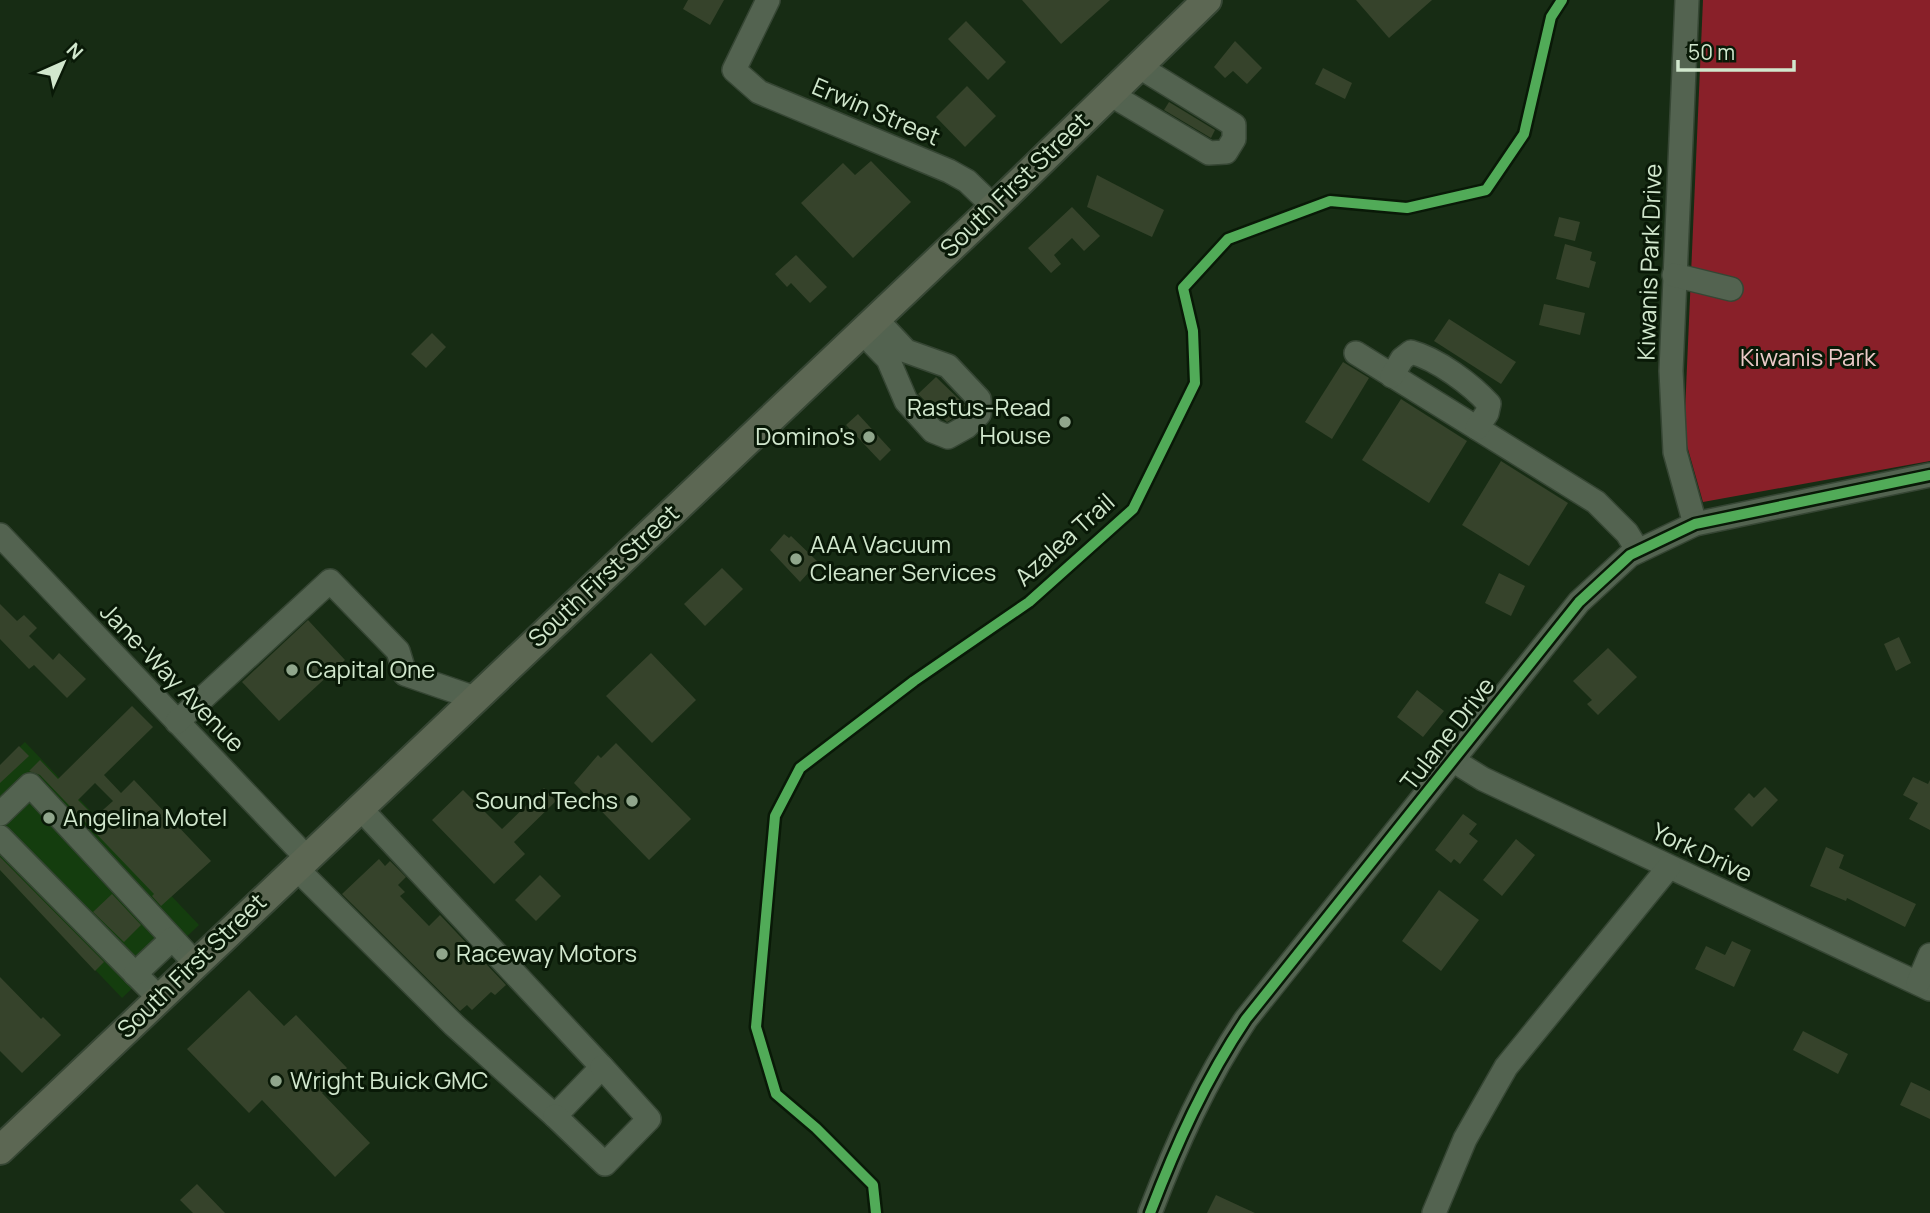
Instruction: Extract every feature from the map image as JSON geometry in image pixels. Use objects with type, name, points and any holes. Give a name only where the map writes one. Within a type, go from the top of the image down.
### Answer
[{"type":"main road","name":"South First Street","points":[[0,1150],[994,207],[1207,0]]},
{"type":"street","name":"Erwin Street","points":[[768,0],[734,69],[759,92],[949,171],[967,181],[994,207]]},
{"type":"street","name":"Kiwanis Park Drive","points":[[1687,0],[1671,371],[1675,452],[1695,524]]},
{"type":"street","points":[[1110,94],[1209,153],[1226,152],[1234,139],[1234,125],[1138,66]]},
{"type":"street","points":[[1674,275],[1731,289]]},
{"type":"street","points":[[869,325],[906,351],[948,366],[979,399],[979,414],[966,427],[948,437],[933,431],[906,401],[888,359],[869,325]]},
{"type":"street","points":[[1392,376],[1402,359],[1411,352],[1422,355],[1480,394],[1489,404],[1487,413],[1477,428]]},
{"type":"street","points":[[1356,353],[1596,502],[1627,533],[1638,551]]},
{"type":"street","name":"Tulane Drive","points":[[1150,1213],[1188,1120],[1225,1050],[1579,602],[1638,551],[1695,524],[1930,475]]},
{"type":"street","name":"Jane-Way Avenue","points":[[0,535],[177,722],[301,862],[454,1025],[605,1164],[649,1119],[602,1067]]},
{"type":"street","points":[[177,722],[330,581],[398,652],[405,674],[475,698]]},
{"type":"street","name":"York Drive","points":[[1454,761],[1483,779],[1924,986]]},
{"type":"street","points":[[0,814],[30,785],[195,963]]},
{"type":"street","points":[[359,807],[602,1067],[555,1116]]},
{"type":"street","points":[[0,837],[159,998]]},
{"type":"street","points":[[1434,1213],[1465,1139],[1500,1075],[1669,867]]},
{"type":"street","points":[[135,974],[173,939]]},
{"type":"street","points":[[1924,986],[1930,956]]},
{"type":"shaded area","name":"Angelina Motel","points":[[25,742],[199,925],[122,998],[0,870],[0,766]]},
{"type":"green space","name":"Kiwanis Park","points":[[1703,0],[1930,0],[1930,461],[1703,502],[1684,435]]},
{"type":"building","points":[[688,0],[724,0],[710,25],[683,9]]},
{"type":"building","points":[[1022,0],[1110,0],[1061,44]]},
{"type":"building","points":[[1356,0],[1432,0],[1389,38]]},
{"type":"building","points":[[966,21],[1006,62],[988,80],[948,39]]},
{"type":"building","points":[[1235,41],[1262,68],[1247,84],[1233,71],[1225,78],[1214,67]]},
{"type":"building","points":[[1323,68],[1352,83],[1345,99],[1315,84]]},
{"type":"building","points":[[967,86],[996,116],[965,147],[936,117]]},
{"type":"building","points":[[1169,102],[1215,130],[1211,138],[1164,110]]},
{"type":"building","points":[[871,161],[911,202],[853,258],[801,203],[843,163],[855,175]]},
{"type":"building","points":[[1097,175],[1164,210],[1152,237],[1087,207]]},
{"type":"building","points":[[1072,207],[1100,236],[1084,251],[1072,238],[1054,255],[1061,264],[1051,273],[1028,248]]},
{"type":"building","points":[[1559,217],[1580,222],[1575,241],[1554,236]]},
{"type":"building","points":[[1565,244],[1592,252],[1590,260],[1596,262],[1589,288],[1556,279]]},
{"type":"building","points":[[796,255],[827,287],[810,303],[791,283],[787,287],[775,274]]},
{"type":"building","points":[[1544,304],[1585,313],[1580,335],[1539,325]]},
{"type":"building","points":[[1449,319],[1516,362],[1501,384],[1434,341]]},
{"type":"building","points":[[432,333],[446,347],[426,368],[411,354]]},
{"type":"building","points":[[1343,362],[1369,378],[1332,439],[1305,422]]},
{"type":"building","points":[[936,377],[965,405],[957,416],[947,422],[918,394]]},
{"type":"building","points":[[1401,399],[1467,441],[1429,503],[1362,460]]},
{"type":"building","name":"Domino's","points":[[858,414],[891,450],[880,461],[846,425]]},
{"type":"building","points":[[1501,461],[1568,503],[1529,566],[1462,525]]},
{"type":"building","name":"AAA Vacuum Cleaner Services","points":[[784,534],[789,538],[791,536],[818,562],[800,582],[770,550]]},
{"type":"building","points":[[722,568],[743,589],[705,626],[684,604]]},
{"type":"building","points":[[1499,573],[1525,586],[1511,616],[1485,603]]},
{"type":"building","points":[[0,604],[17,621],[24,615],[37,628],[29,636],[53,660],[59,653],[86,679],[67,698],[34,665],[29,669],[0,639]]},
{"type":"building","name":"Capital One","points":[[308,620],[345,660],[279,721],[242,682]]},
{"type":"building","points":[[1899,637],[1911,663],[1896,671],[1884,644]]},
{"type":"building","points":[[1608,648],[1637,677],[1598,715],[1587,704],[1592,700],[1573,681]]},
{"type":"building","points":[[651,653],[696,700],[652,743],[606,696]]},
{"type":"building","points":[[1417,690],[1444,711],[1423,737],[1397,717]]},
{"type":"building","points":[[132,706],[153,727],[104,775],[121,793],[134,780],[211,861],[161,906],[152,896],[154,894],[40,775],[29,771],[40,760],[58,779]],"holes":[[[95,783],[113,801],[95,817],[78,800]]]},
{"type":"building","name":"Sound Techs","points":[[616,743],[691,819],[649,860],[574,783],[598,755],[601,758]]},
{"type":"building","points":[[19,746],[29,756],[0,783],[0,765]]},
{"type":"building","points":[[1913,777],[1928,784],[1930,780],[1930,830],[1909,819],[1918,803],[1903,795]]},
{"type":"building","points":[[1765,787],[1778,800],[1752,827],[1734,809],[1749,793],[1754,798]]},
{"type":"building","points":[[544,788],[556,801],[514,842],[525,854],[494,884],[432,820],[463,790],[502,829]]},
{"type":"building","points":[[1463,814],[1477,824],[1469,834],[1478,841],[1460,864],[1454,859],[1451,863],[1435,850]]},
{"type":"building","points":[[1516,839],[1535,855],[1502,896],[1483,880]]},
{"type":"building","points":[[1826,847],[1844,855],[1839,868],[1916,904],[1905,927],[1847,898],[1846,901],[1810,886]]},
{"type":"building","points":[[0,857],[104,962],[95,971],[0,870]]},
{"type":"building","name":"Raceway Motors","points":[[379,859],[385,866],[390,861],[406,877],[398,885],[405,892],[400,896],[429,926],[440,915],[506,985],[495,995],[491,992],[472,1010],[467,1005],[460,1011],[342,894]]},
{"type":"building","points":[[540,875],[561,896],[536,921],[515,900]]},
{"type":"building","points":[[1439,890],[1479,920],[1441,971],[1402,941]]},
{"type":"building","points":[[112,894],[141,925],[124,942],[93,912]]},
{"type":"building","points":[[1732,941],[1751,950],[1734,987],[1695,969],[1706,946],[1725,955]]},
{"type":"building","points":[[0,977],[41,1019],[43,1017],[61,1035],[22,1073],[0,1051]]},
{"type":"building","name":"Wright Buick GMC","points":[[249,990],[284,1026],[296,1015],[347,1068],[322,1093],[370,1143],[335,1177],[262,1100],[249,1113],[187,1049]]},
{"type":"building","points":[[1803,1031],[1848,1054],[1838,1074],[1793,1050]]},
{"type":"building","points":[[1911,1082],[1930,1091],[1930,1119],[1900,1105]]},
{"type":"building","points":[[197,1184],[225,1213],[193,1213],[180,1200]]},
{"type":"building","points":[[1216,1195],[1255,1213],[1207,1213]]},
{"type":"cycle path","name":"Azalea Trail","points":[[876,1213],[873,1185],[816,1128],[776,1094],[756,1027],[775,816],[800,768],[914,681],[1029,602],[1133,509],[1195,383],[1193,331],[1183,288],[1228,239],[1330,201],[1407,208],[1486,190],[1524,134],[1551,17],[1562,0]]},
{"type":"cycle path","points":[[1150,1213],[1192,1113],[1217,1065],[1246,1019],[1579,602],[1630,555],[1695,524],[1930,475]]},
{"type":"place","name":"Rastus-Read House","points":[[1065,422]]},
{"type":"place","name":"Domino's","points":[[869,437]]},
{"type":"place","name":"AAA Vacuum Cleaner Services","points":[[796,559]]},
{"type":"place","name":"Capital One","points":[[292,670]]},
{"type":"place","name":"Sound Techs","points":[[632,801]]},
{"type":"place","name":"Angelina Motel","points":[[49,818]]},
{"type":"place","name":"Raceway Motors","points":[[442,954]]},
{"type":"place","name":"Wright Buick GMC","points":[[276,1081]]}]
